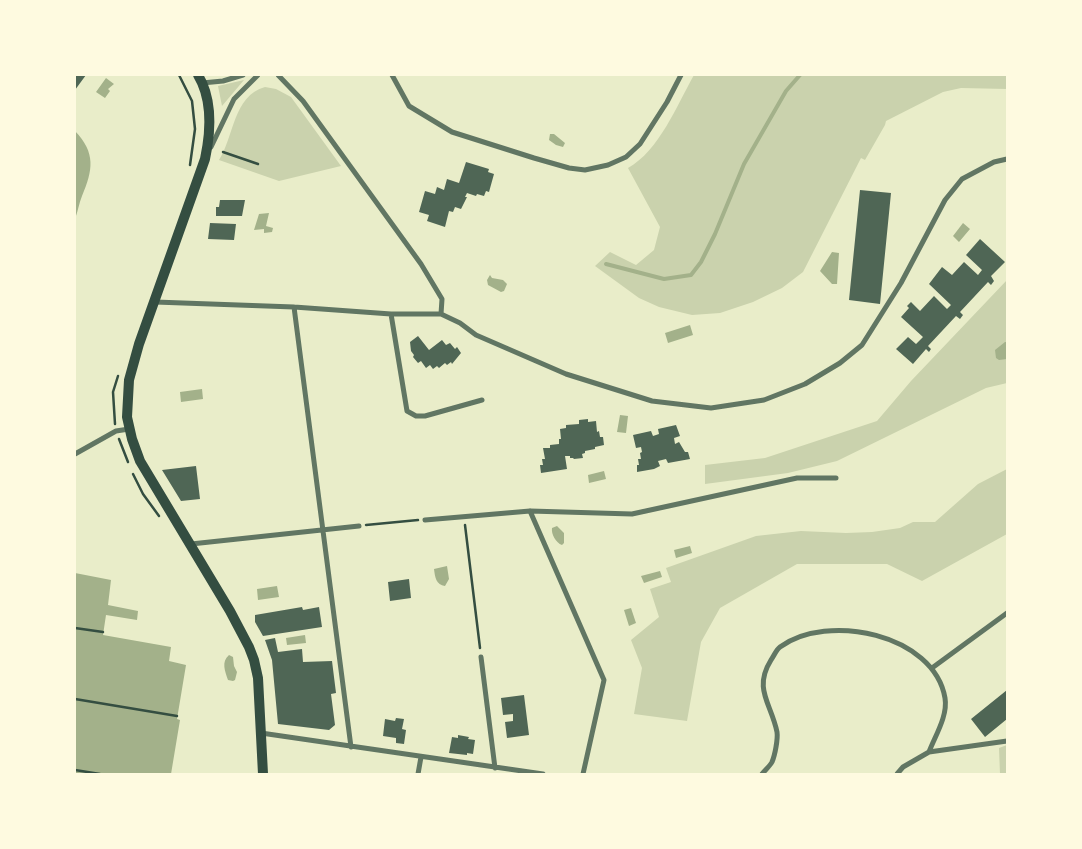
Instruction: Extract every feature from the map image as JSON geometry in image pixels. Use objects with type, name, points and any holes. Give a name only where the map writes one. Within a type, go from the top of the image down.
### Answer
[{"type":"main road","points":[[200,78],[208,103],[210,128],[205,159],[129,380],[127,417],[140,461],[230,611],[254,660],[260,696],[263,774]]},
{"type":"street","points":[[200,78],[223,81],[242,75]]},
{"type":"street","points":[[205,159],[234,99],[258,75]]},
{"type":"street","points":[[278,75],[303,101],[421,264],[442,299],[441,314]]},
{"type":"street","points":[[392,75],[409,106],[452,132],[569,168],[586,170],[608,165],[626,157],[640,144],[667,102],[681,75]]},
{"type":"street","points":[[155,302],[294,307],[391,314],[441,314],[460,323],[476,335],[566,374],[652,401],[711,408],[764,400],[804,384],[840,363],[862,345],[901,283],[945,200],[962,179],[994,162],[1007,159]]},
{"type":"street","points":[[294,307],[352,747]]},
{"type":"street","points":[[391,314],[407,411],[416,416],[425,416],[482,400]]},
{"type":"street","points":[[75,454],[116,431],[129,429]]},
{"type":"street","points":[[425,520],[530,511],[632,514],[798,478],[836,478]]},
{"type":"street","points":[[530,511],[604,680],[583,774]]},
{"type":"street","points":[[189,544],[359,526]]},
{"type":"street","points":[[932,668],[1007,613]]},
{"type":"street","points":[[762,774],[772,762],[777,734],[762,689],[766,668],[778,648],[806,634],[840,629],[866,632],[880,637],[917,654],[932,668],[939,678],[945,699],[942,719],[929,752]]},
{"type":"street","points":[[481,657],[495,768]]},
{"type":"street","points":[[261,733],[542,774]]},
{"type":"street","points":[[897,774],[903,767],[929,752],[1007,741]]},
{"type":"street","points":[[418,774],[421,757]]},
{"type":"path","points":[[179,75],[192,101],[195,128],[188,172]]},
{"type":"path","points":[[223,152],[258,164]]},
{"type":"path","points":[[118,373],[113,392],[116,431],[128,462]]},
{"type":"path","points":[[132,470],[144,494],[162,522]]},
{"type":"path","points":[[464,516],[481,657]]},
{"type":"path","points":[[359,526],[425,520]]},
{"type":"path","points":[[75,628],[103,632]]},
{"type":"path","points":[[75,699],[178,716]]},
{"type":"path","points":[[75,770],[100,774]]},
{"type":"shaded area","points":[[694,75],[1007,75],[1007,89],[961,88],[943,92],[886,121],[865,160],[861,158],[803,272],[782,288],[753,302],[720,313],[692,315],[659,307],[639,298],[595,266],[610,252],[636,265],[654,250],[660,227],[628,168],[649,151],[658,139]]},
{"type":"shaded area","points":[[106,78],[114,84],[108,89],[110,91],[105,98],[96,92]]},
{"type":"shaded area","points":[[244,80],[222,106],[218,86]]},
{"type":"shaded area","points":[[265,87],[276,89],[291,97],[341,166],[279,181],[219,160],[240,108],[254,92]]},
{"type":"shaded area","points":[[75,131],[82,139],[89,154],[90,170],[75,219]]},
{"type":"shaded area","points":[[550,134],[554,134],[565,143],[563,147],[549,140]]},
{"type":"shaded area","points":[[269,213],[266,226],[273,228],[272,232],[264,233],[264,229],[254,230],[259,214]]},
{"type":"shaded area","points":[[963,223],[970,229],[959,242],[953,236]]},
{"type":"shaded area","points":[[832,252],[839,253],[837,284],[832,284],[820,271]]},
{"type":"shaded area","points":[[490,275],[492,278],[503,280],[507,284],[504,291],[501,292],[488,285],[487,280]]},
{"type":"shaded area","points":[[1007,280],[1007,383],[986,388],[837,461],[788,473],[705,484],[705,465],[765,458],[877,421],[911,381]]},
{"type":"shaded area","points":[[690,325],[693,335],[668,343],[665,333]]},
{"type":"shaded area","points":[[1007,342],[1007,359],[999,360],[996,358],[995,350]]},
{"type":"shaded area","points":[[202,389],[203,399],[181,402],[180,392]]},
{"type":"shaded area","points":[[620,415],[628,416],[626,433],[617,432]]},
{"type":"shaded area","points":[[1007,469],[1007,534],[922,581],[887,564],[797,564],[720,608],[701,642],[687,721],[634,714],[642,668],[631,640],[659,617],[650,589],[671,582],[666,568],[756,536],[801,531],[872,532],[900,528],[913,522],[935,522],[978,484]]},
{"type":"shaded area","points":[[604,471],[606,479],[589,483],[588,475]]},
{"type":"shaded area","points":[[557,526],[564,533],[564,543],[562,545],[552,533],[552,528]]},
{"type":"shaded area","points":[[690,546],[692,553],[676,558],[674,550]]},
{"type":"shaded area","points":[[447,566],[449,579],[445,586],[438,582],[434,569]]},
{"type":"shaded area","points":[[660,571],[662,577],[644,583],[641,576]]},
{"type":"shaded area","points":[[75,573],[111,580],[108,605],[138,611],[137,620],[106,615],[103,635],[171,647],[169,661],[186,665],[177,719],[180,720],[171,774],[75,774]]},
{"type":"shaded area","points":[[277,586],[279,597],[258,600],[257,589]]},
{"type":"shaded area","points":[[631,608],[636,623],[629,626],[624,610]]},
{"type":"shaded area","points":[[305,635],[306,643],[287,645],[286,638]]},
{"type":"shaded area","points":[[229,655],[233,657],[237,672],[233,681],[228,680],[224,667]]},
{"type":"shaded area","points":[[1007,745],[1007,774],[1000,774],[999,748]]},
{"type":"building","points":[[75,75],[86,75],[75,90]]},
{"type":"building","points":[[466,162],[489,169],[488,172],[494,174],[489,192],[486,191],[484,196],[467,193],[461,209],[455,207],[453,212],[449,211],[445,227],[427,221],[429,215],[419,212],[425,191],[435,194],[437,187],[444,190],[447,179],[459,183]]},
{"type":"building","points":[[860,190],[891,193],[880,304],[849,300]]},
{"type":"building","points":[[220,200],[245,200],[242,216],[216,216],[216,207],[219,207]]},
{"type":"building","points":[[210,223],[236,224],[234,240],[208,239]]},
{"type":"building","points":[[980,239],[1005,262],[991,276],[994,281],[991,285],[988,282],[960,312],[963,315],[960,319],[956,316],[928,346],[931,349],[929,352],[926,349],[913,364],[896,349],[908,337],[916,344],[923,337],[901,317],[909,308],[907,306],[911,302],[920,311],[934,296],[947,309],[951,305],[929,284],[942,267],[952,275],[964,262],[978,275],[982,270],[966,255]]},
{"type":"building","points":[[418,336],[429,350],[442,340],[446,345],[450,343],[455,349],[457,347],[461,353],[452,364],[451,362],[447,365],[445,363],[439,368],[437,366],[433,369],[430,365],[426,368],[421,361],[418,363],[411,351],[410,342]]},
{"type":"building","points":[[588,419],[588,422],[596,421],[597,432],[599,431],[600,437],[603,437],[604,445],[585,451],[582,454],[583,458],[574,459],[570,458],[570,456],[565,456],[567,469],[541,473],[540,465],[543,465],[542,459],[545,459],[543,448],[550,448],[550,445],[559,444],[559,439],[561,439],[560,429],[566,428],[566,425],[579,424],[579,420]]},
{"type":"building","points":[[676,425],[680,436],[674,438],[675,444],[679,442],[685,452],[688,452],[690,459],[668,463],[666,459],[658,461],[660,466],[654,469],[637,472],[638,459],[641,459],[640,453],[642,452],[641,447],[636,448],[633,435],[651,431],[653,436],[659,434],[658,429]]},
{"type":"building","points":[[196,466],[200,499],[181,501],[162,470]]},
{"type":"building","points":[[409,579],[411,598],[390,601],[388,582]]},
{"type":"building","points":[[302,607],[303,610],[319,607],[322,627],[263,636],[255,622],[255,615]]},
{"type":"building","points":[[275,638],[278,652],[302,649],[303,662],[332,661],[336,693],[331,694],[335,725],[329,730],[278,724],[272,660],[265,640]]},
{"type":"building","points":[[1007,690],[1007,719],[985,737],[971,719]]},
{"type":"building","points":[[524,695],[529,735],[507,738],[505,722],[513,721],[513,714],[503,715],[501,698]]},
{"type":"building","points":[[396,718],[404,719],[402,729],[406,730],[404,744],[396,743],[396,738],[383,736],[385,719],[395,721]]},
{"type":"building","points":[[458,735],[475,740],[473,754],[449,753],[452,737],[458,738]]},
{"type":"waterway","points":[[606,264],[664,279],[691,275],[701,262],[715,234],[744,164],[786,91],[800,75]]}]
